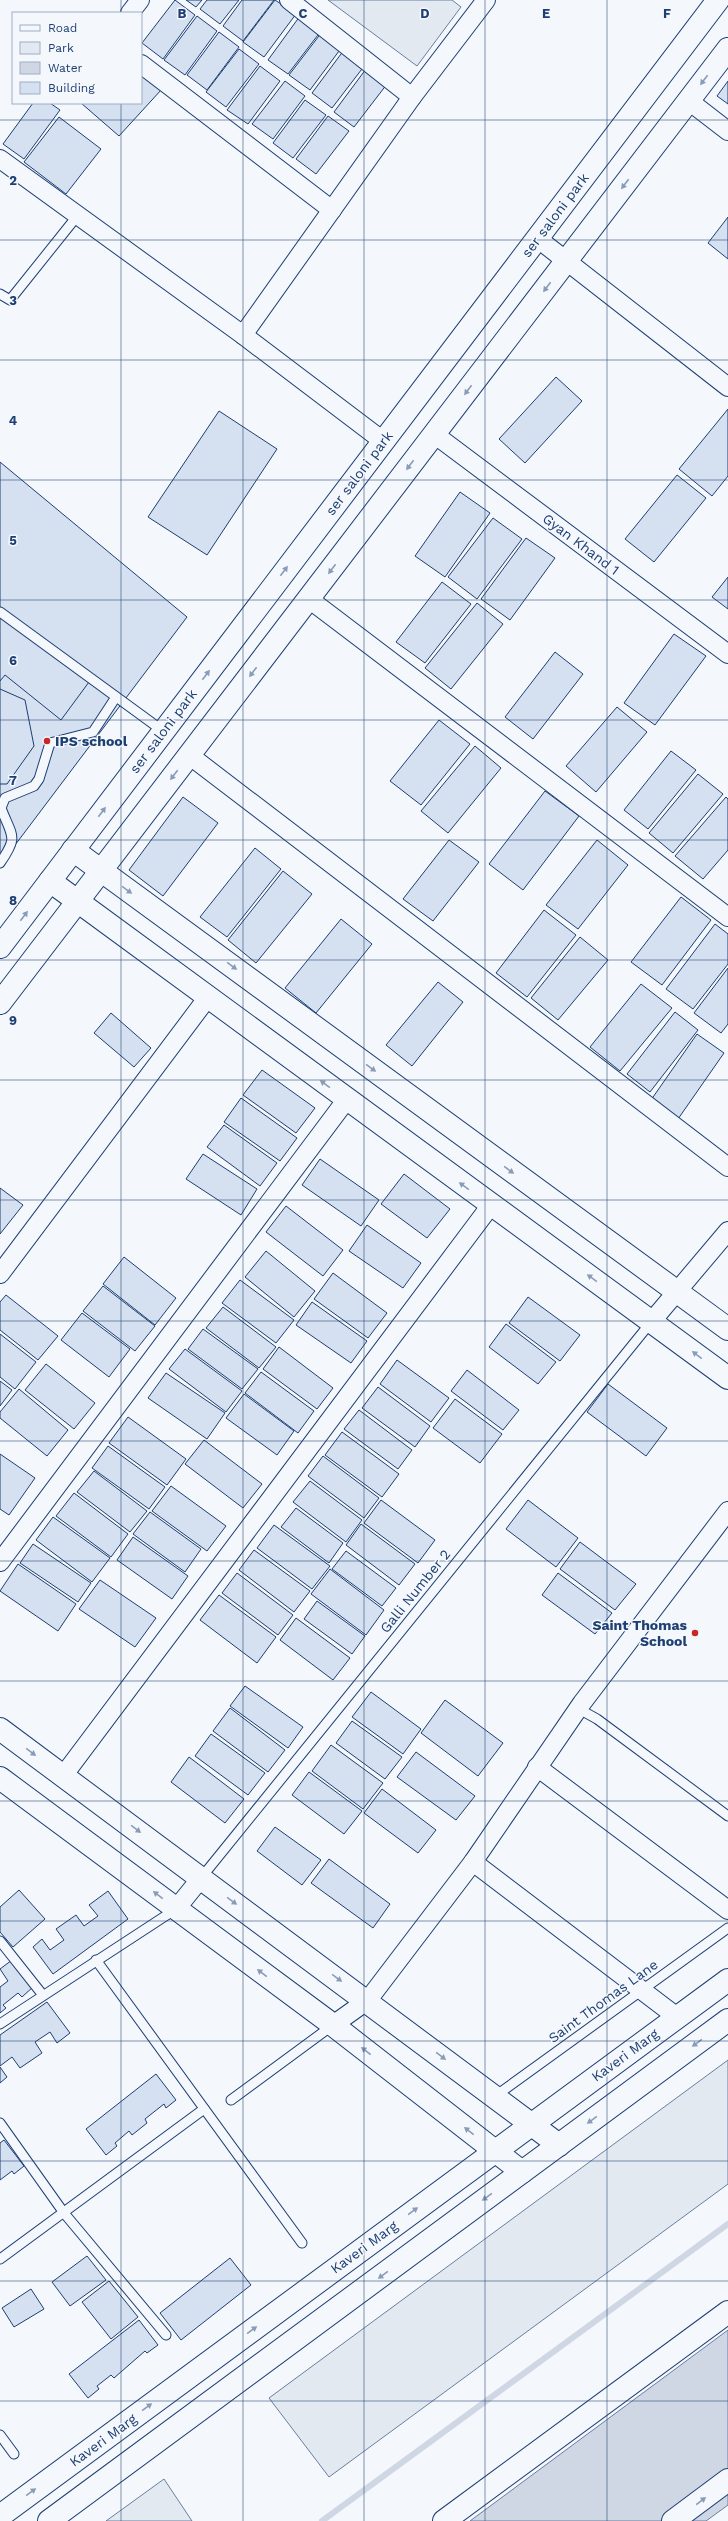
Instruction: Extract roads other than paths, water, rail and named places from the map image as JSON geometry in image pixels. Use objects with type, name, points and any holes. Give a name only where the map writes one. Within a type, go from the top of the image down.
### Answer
[{"type":"main road","name":"ser saloni park","points":[[3,935],[50,881],[718,0]]},
{"type":"main road","points":[[0,1003],[728,49]]},
{"type":"main road","points":[[73,850],[728,1329]]},
{"type":"main road","points":[[50,881],[728,1378]]},
{"type":"main road","points":[[0,1729],[200,1878],[368,2000],[559,2145]]},
{"type":"main road","points":[[0,1778],[333,2025],[522,2172]]},
{"type":"main road","name":"Kaveri Marg","points":[[0,2516],[728,1980]]},
{"type":"main road","points":[[49,2521],[728,2020]]},
{"type":"main road","points":[[444,2521],[728,2312]]},
{"type":"main road","points":[[673,2521],[728,2480]]},
{"type":"street","points":[[131,12],[140,0]]},
{"type":"street","points":[[289,0],[412,97]]},
{"type":"street","points":[[243,335],[412,97],[486,0]]},
{"type":"street","points":[[142,65],[332,210]]},
{"type":"street","points":[[689,101],[728,131]]},
{"type":"street","points":[[2,164],[78,215],[243,335],[383,441]]},
{"type":"street","points":[[537,238],[728,387]]},
{"type":"street","name":"Gyan Khand 1","points":[[434,434],[728,654]]},
{"type":"street","points":[[309,599],[728,917]]},
{"type":"street","points":[[189,755],[728,1167]]},
{"type":"street","points":[[0,1274],[208,997]]},
{"type":"street","points":[[0,1562],[347,1099]]},
{"type":"street","points":[[63,1776],[491,1205]]},
{"type":"street","points":[[652,1321],[728,1231]]},
{"type":"street","points":[[333,2025],[368,2000],[473,1862],[537,1766],[579,1709],[728,1512]]},
{"type":"street","points":[[537,1766],[728,1910]]},
{"type":"street","points":[[473,1862],[677,2017]]},
{"type":"street","points":[[176,1909],[200,1878]]},
{"type":"lane","points":[[0,294],[10,300],[78,215]]},
{"type":"lane","points":[[0,612],[164,731]]},
{"type":"lane","points":[[0,863],[12,846],[14,840],[1,808],[5,798],[34,786],[39,779],[50,742],[92,732],[116,697]]},
{"type":"lane","name":"Galli Number 2","points":[[200,1878],[652,1321]]},
{"type":"lane","points":[[579,1709],[597,1719],[728,1816]]},
{"type":"lane","points":[[0,2024],[42,1994],[176,1909]]},
{"type":"lane","name":"Saint Thomas Lane","points":[[494,2097],[728,1928]]},
{"type":"lane","points":[[0,1941],[42,1994]]},
{"type":"lane","points":[[96,1960],[302,2243]]},
{"type":"lane","points":[[231,2100],[333,2025]]},
{"type":"lane","points":[[0,2259],[204,2109]]},
{"type":"lane","points":[[0,2123],[64,2213],[166,2335]]},
{"type":"lane","points":[[0,2436],[14,2454]]},
{"type":"water","points":[[728,2330],[728,2505],[706,2521],[470,2521]]},
{"type":"waterway","points":[[322,2521],[728,2224]]},
{"type":"place","name":"IPS school","points":[[47,741]]},
{"type":"place","name":"Saint Thomas School","points":[[695,1633]]}]
